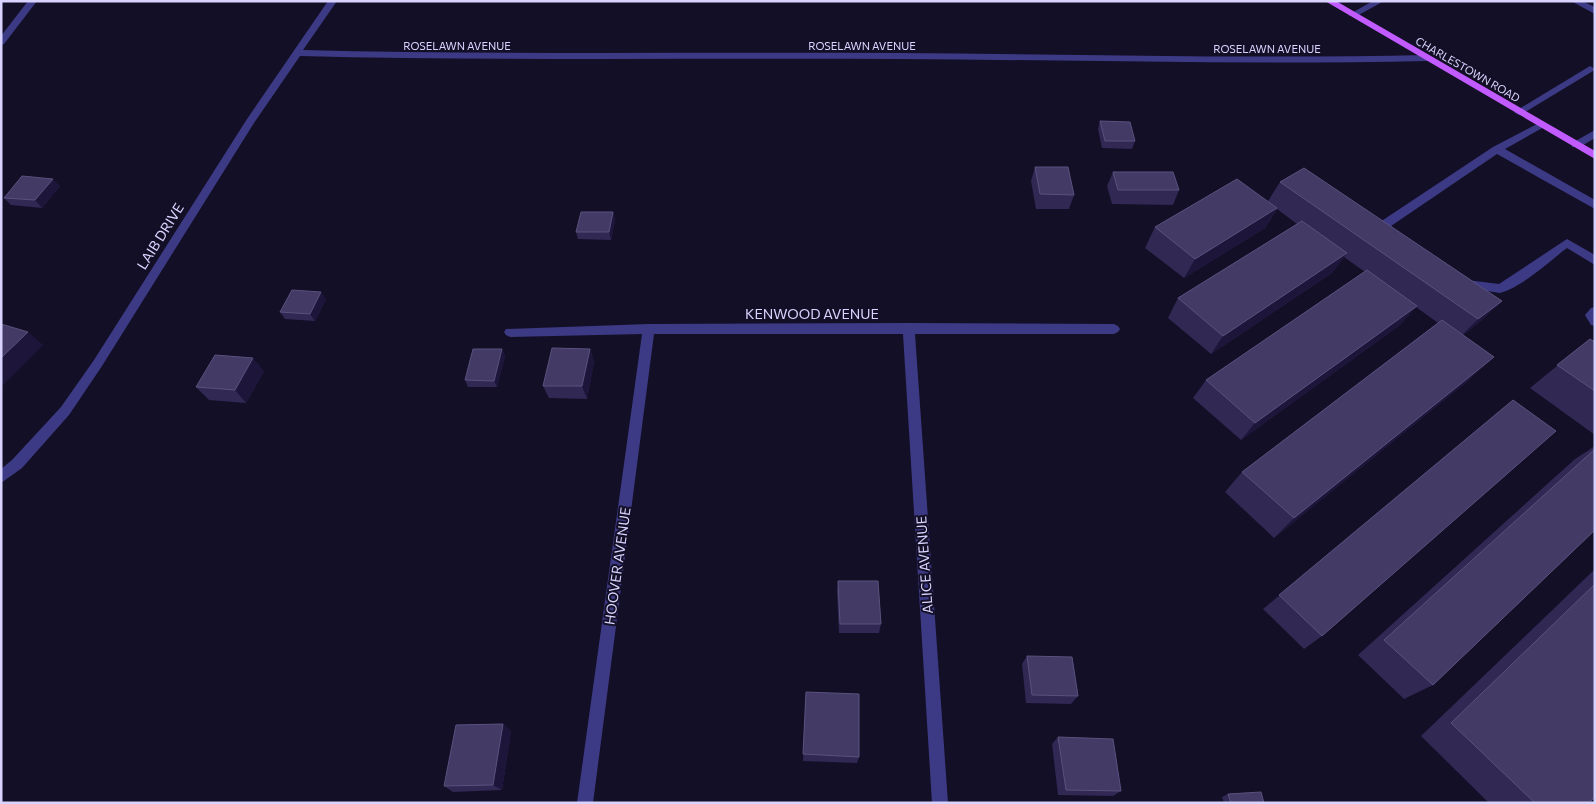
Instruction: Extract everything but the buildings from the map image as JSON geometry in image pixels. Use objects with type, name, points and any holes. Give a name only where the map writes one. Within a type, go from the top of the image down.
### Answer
[{"type":"main road","name":"CHARLESTOWN ROAD","points":[[1329,1],[1595,156]]},
{"type":"street","points":[[1,42],[33,1]]},
{"type":"street","name":"LAIB DRIVE","points":[[1,477],[17,464],[65,411],[98,363],[250,121],[333,1]]},
{"type":"street","points":[[1352,15],[1380,1]]},
{"type":"street","points":[[1575,1],[1595,11]]},
{"type":"street","name":"ROSELAWN AVENUE","points":[[298,52],[453,57],[899,56],[1350,60],[1427,58]]},
{"type":"street","points":[[1519,112],[1590,68]]},
{"type":"street","points":[[1404,245],[1389,234],[1384,225],[1497,149],[1541,125]]},
{"type":"street","points":[[1576,145],[1595,133]]},
{"type":"street","points":[[1497,149],[1595,205]]},
{"type":"street","points":[[1456,281],[1480,287],[1500,289],[1513,282],[1567,243],[1595,261]]},
{"type":"street","points":[[1595,311],[1591,315],[1595,322]]},
{"type":"street","name":"ALICE AVENUE","points":[[909,328],[940,803]]},
{"type":"street","name":"KENWOOD AVENUE","points":[[510,332],[649,329],[1114,329]]},
{"type":"street","name":"HOOVER AVENUE","points":[[585,803],[649,329]]}]
